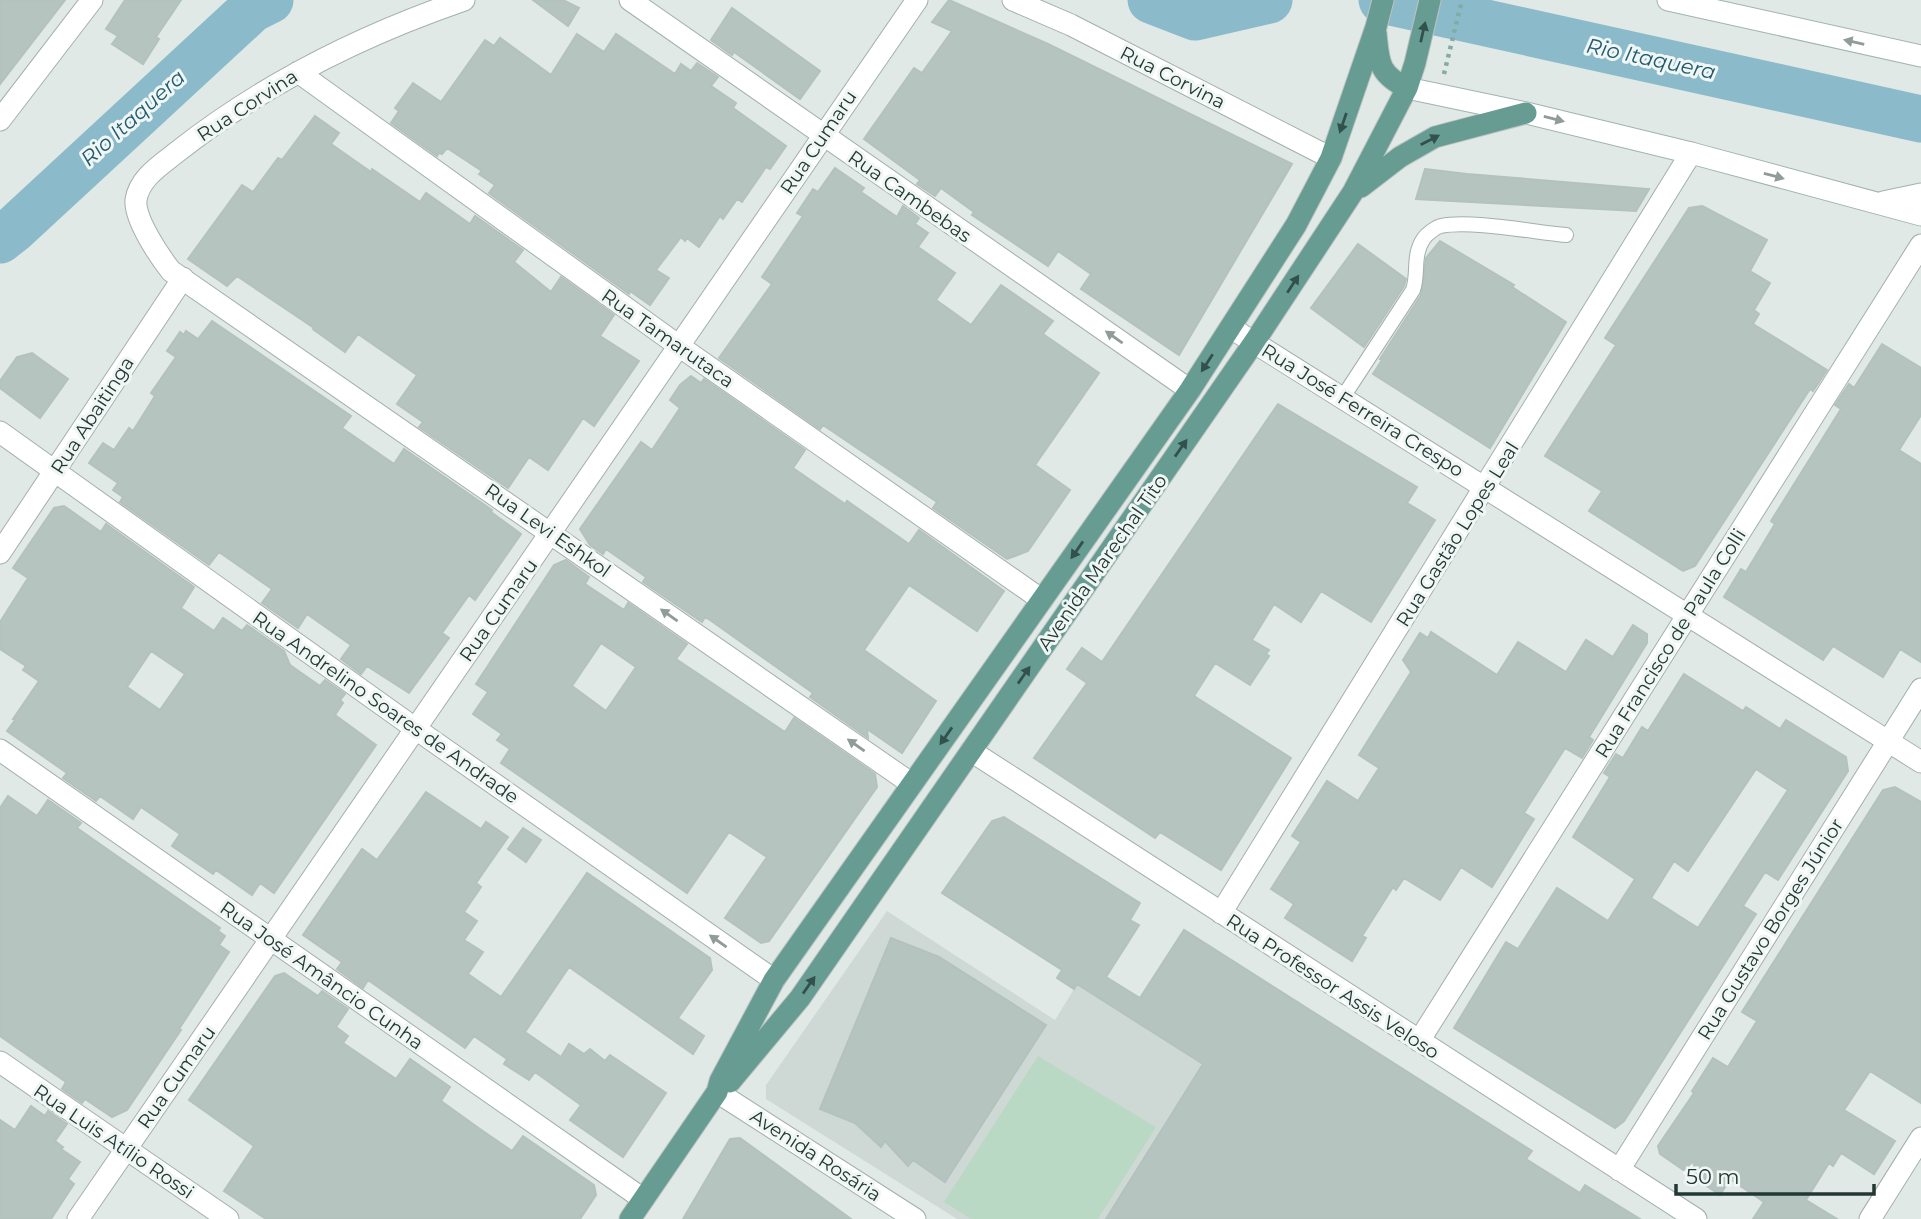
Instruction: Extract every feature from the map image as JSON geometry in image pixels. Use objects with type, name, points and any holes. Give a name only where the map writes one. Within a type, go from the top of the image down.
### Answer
[{"type":"main road","points":[[1383,0],[1372,59],[1387,75],[1407,88]]},
{"type":"main road","name":"Avenida Marechal Tito","points":[[630,1219],[717,1092],[726,1086],[800,998],[1255,341],[1353,192],[1407,88],[1430,0]]},
{"type":"main road","name":"Avenida Marechal Tito","points":[[774,980],[1231,328],[1296,225],[1331,158],[1372,59]]},
{"type":"main road","points":[[1353,192],[1400,157],[1435,137],[1526,113]]},
{"type":"main road","points":[[971,751],[971,721],[975,706],[995,675],[995,667]]},
{"type":"main road","points":[[717,1092],[773,1009],[777,998],[774,980]]},
{"type":"street","points":[[0,120],[92,0]]},
{"type":"street","name":"Rua Corvina","points":[[183,278],[172,271],[161,258],[139,214],[136,201],[142,185],[154,171],[212,124],[298,72],[372,37],[464,0]]},
{"type":"street","name":"Rua Cambebas","points":[[630,0],[1190,390]]},
{"type":"street","name":"Rua Cumaru","points":[[78,1219],[916,0]]},
{"type":"street","name":"Rua Corvina","points":[[1013,0],[1070,25],[1331,158]]},
{"type":"street","points":[[1668,0],[1921,57]]},
{"type":"street","name":"Rua Tamarutaca","points":[[298,72],[679,346],[1042,600]]},
{"type":"street","points":[[1407,88],[1526,113],[1691,153],[1921,215]]},
{"type":"street","name":"Rua Gastão Lopes Leal","points":[[1221,913],[1691,153]]},
{"type":"street","points":[[1874,204],[1921,194]]},
{"type":"street","name":"Rua Francisco de Paula Colli","points":[[1419,1041],[1921,245]]},
{"type":"street","name":"Rua Abaitinga","points":[[0,553],[183,278]]},
{"type":"street","name":"Rua Levi Eshkol","points":[[183,278],[912,784]]},
{"type":"street","name":"Rua José Ferreira Crespo","points":[[1231,328],[1921,762]]},
{"type":"street","name":"Rua Andrelino Soares de Andrade","points":[[0,432],[774,980]]},
{"type":"street","name":"Rua Gustavo Borges Júnior","points":[[1619,1170],[1921,689]]},
{"type":"street","name":"Rua José Amâncio Cunha","points":[[0,750],[643,1199]]},
{"type":"street","name":"Rua Professor Assis Veloso","points":[[971,751],[1696,1219]]},
{"type":"street","name":"Rua Luis Atílio Rossi","points":[[0,1062],[228,1219]]},
{"type":"street","name":"Avenida Rosária","points":[[717,1092],[915,1219]]},
{"type":"street","points":[[1870,1219],[1921,1138]]},
{"type":"lane","points":[[1343,397],[1413,290],[1416,255],[1424,237],[1439,226],[1468,225],[1566,235]]},
{"type":"path","points":[[1443,80],[1462,0]]},
{"type":"shaded area","points":[[887,911],[1055,1020],[1077,984],[1322,1140],[1271,1219],[957,1219],[766,1099],[766,1085]]},
{"type":"green space","points":[[1038,1056],[1156,1127],[1098,1219],[971,1219],[944,1202]]},
{"type":"building","points":[[0,0],[65,0],[0,84]]},
{"type":"building","points":[[125,0],[181,0],[156,37],[159,39],[143,64],[112,44],[118,36],[106,29]]},
{"type":"building","points":[[533,0],[563,0],[579,8],[568,26]]},
{"type":"building","points":[[949,0],[1048,44],[1292,164],[1179,355],[1081,289],[1091,274],[1058,251],[1048,266],[972,215],[974,212],[941,188],[935,196],[917,184],[920,180],[864,139],[914,68],[922,73],[952,31],[932,22]]},
{"type":"building","points":[[732,8],[820,71],[800,99],[734,52],[732,55],[711,40]]},
{"type":"building","points":[[577,34],[604,52],[616,34],[675,74],[681,64],[691,71],[697,63],[718,77],[711,86],[736,103],[733,108],[786,146],[770,169],[766,167],[742,202],[737,199],[723,219],[720,216],[699,247],[681,237],[656,270],[669,278],[650,305],[630,291],[629,294],[489,193],[495,185],[479,174],[482,171],[447,148],[437,156],[391,123],[399,111],[395,108],[413,83],[441,102],[485,40],[494,46],[500,38],[551,75]]},
{"type":"building","points":[[315,116],[339,133],[331,144],[371,172],[372,169],[420,202],[426,193],[470,224],[475,216],[523,250],[514,262],[551,292],[561,277],[614,315],[600,336],[639,361],[594,426],[583,418],[548,470],[529,457],[508,488],[419,427],[423,422],[397,404],[417,375],[358,334],[345,352],[237,276],[227,286],[188,259],[242,185],[253,192],[278,158],[282,160]]},
{"type":"building","points":[[835,168],[864,188],[861,192],[897,217],[903,206],[919,218],[915,224],[928,233],[918,247],[955,273],[936,300],[971,325],[1001,285],[1053,321],[1043,334],[1099,373],[1035,465],[1070,490],[1028,551],[1007,559],[933,508],[937,502],[823,425],[820,429],[719,358],[772,284],[762,277],[803,216],[797,213],[813,189],[818,192]]},
{"type":"building","points":[[1425,169],[1649,189],[1636,211],[1416,199]]},
{"type":"building","points":[[1702,206],[1767,240],[1750,271],[1770,283],[1754,310],[1759,314],[1753,324],[1827,370],[1813,391],[1810,389],[1695,566],[1683,571],[1589,511],[1602,491],[1545,456],[1616,345],[1605,338],[1689,208]]},
{"type":"building","points":[[1440,241],[1514,285],[1512,287],[1566,322],[1490,448],[1373,374],[1421,295],[1426,258]]},
{"type":"building","points":[[1358,244],[1406,279],[1364,347],[1311,308]]},
{"type":"building","points":[[212,321],[351,416],[342,428],[394,464],[404,449],[492,510],[491,512],[521,534],[475,600],[469,595],[442,633],[449,638],[409,693],[367,666],[361,674],[341,659],[351,645],[307,614],[298,628],[262,603],[272,589],[219,552],[209,565],[120,502],[123,497],[113,490],[118,483],[89,463],[103,443],[114,450],[129,428],[133,431],[155,396],[151,393],[176,357],[167,351],[180,332],[184,335],[186,331],[198,339]]},
{"type":"building","points":[[1882,344],[1921,368],[1921,415],[1899,450],[1921,464],[1921,662],[1900,649],[1883,677],[1833,646],[1823,660],[1724,597],[1741,569],[1746,572],[1775,524],[1771,521],[1841,409],[1835,405],[1849,384],[1854,388]]},
{"type":"building","points":[[32,353],[68,379],[40,418],[0,388],[0,381],[17,357]]},
{"type":"building","points":[[691,376],[701,383],[704,379],[805,450],[793,468],[845,504],[847,501],[909,544],[919,530],[1004,591],[977,631],[909,585],[864,650],[936,701],[902,753],[867,729],[868,738],[810,697],[813,693],[710,620],[705,617],[702,622],[643,582],[646,577],[606,549],[603,554],[590,545],[580,529],[641,442],[652,450],[680,408],[670,400],[680,385]]},
{"type":"building","points":[[1278,404],[1417,487],[1407,503],[1435,520],[1371,622],[1321,591],[1301,622],[1274,604],[1252,640],[1269,650],[1266,654],[1269,656],[1250,685],[1215,663],[1194,696],[1291,758],[1221,870],[1160,832],[1155,838],[1034,758],[1087,683],[1067,669],[1082,648],[1102,662]]},
{"type":"building","points":[[64,506],[101,532],[106,524],[194,587],[181,608],[214,631],[223,618],[242,631],[247,625],[284,651],[290,665],[320,686],[325,680],[345,694],[335,715],[376,745],[274,893],[260,883],[252,895],[216,870],[213,874],[172,846],[180,834],[141,807],[133,819],[100,796],[96,801],[63,778],[67,773],[7,731],[39,681],[23,670],[26,666],[0,649],[0,622],[28,578],[13,568],[54,508]],"holes":[[[151,651],[185,674],[160,710],[127,687]]]},
{"type":"building","points":[[566,560],[589,577],[585,584],[624,610],[628,603],[687,644],[676,659],[785,732],[794,718],[875,774],[877,787],[769,941],[761,943],[725,918],[767,857],[729,832],[687,893],[501,763],[510,749],[497,740],[502,734],[473,714],[488,692],[476,684],[554,565]],"holes":[[[601,643],[636,667],[606,711],[572,686]]]},
{"type":"building","points":[[1633,625],[1647,634],[1647,643],[1589,737],[1593,740],[1582,758],[1565,748],[1524,813],[1534,819],[1492,887],[1461,867],[1440,900],[1404,878],[1396,890],[1393,887],[1362,936],[1366,938],[1352,961],[1285,918],[1294,904],[1271,889],[1301,842],[1292,836],[1327,781],[1358,801],[1379,768],[1359,755],[1411,672],[1403,660],[1420,633],[1428,638],[1431,632],[1497,675],[1518,642],[1566,672],[1586,640],[1613,657]]},
{"type":"building","points":[[1684,674],[1743,711],[1746,707],[1780,729],[1786,720],[1846,757],[1848,771],[1778,880],[1765,872],[1743,906],[1756,914],[1624,1121],[1615,1128],[1454,1028],[1506,942],[1518,949],[1557,888],[1608,921],[1635,879],[1573,837],[1610,777],[1604,773],[1616,754],[1623,758],[1642,727],[1648,731]],"holes":[[[1756,769],[1788,790],[1698,928],[1651,898],[1674,861],[1688,871]]]},
{"type":"building","points":[[1895,787],[1921,802],[1921,1103],[1870,1071],[1844,1110],[1895,1141],[1874,1174],[1841,1153],[1833,1166],[1829,1163],[1806,1200],[1837,1219],[1753,1219],[1764,1202],[1730,1179],[1720,1195],[1660,1154],[1658,1146],[1694,1093],[1692,1091],[1713,1058],[1728,1067],[1757,1021],[1742,1012],[1883,790]]},
{"type":"building","points":[[426,792],[481,829],[486,822],[508,837],[476,883],[481,887],[464,912],[477,921],[464,940],[483,952],[468,974],[501,997],[587,873],[710,958],[712,970],[678,1018],[704,1036],[693,1054],[569,967],[525,1032],[561,1057],[569,1044],[584,1054],[590,1049],[605,1061],[610,1055],[666,1093],[623,1157],[570,1120],[581,1105],[535,1072],[529,1080],[504,1064],[507,1059],[474,1036],[465,1048],[368,980],[363,988],[337,969],[342,962],[303,935],[362,849],[377,860]]},
{"type":"building","points":[[8,796],[37,816],[48,800],[81,823],[77,828],[220,928],[218,931],[225,936],[219,945],[229,952],[179,1029],[181,1030],[127,1110],[112,1117],[85,1099],[82,1103],[62,1089],[66,1082],[0,1036],[0,808]]},
{"type":"building","points":[[1004,817],[1140,903],[1130,920],[1139,925],[1106,977],[1140,998],[1184,930],[1532,1151],[1526,1159],[1580,1193],[1585,1185],[1640,1219],[1106,1219],[1203,1064],[1077,984],[1074,989],[1057,978],[1062,970],[942,893],[992,821]]},
{"type":"building","points":[[523,828],[541,840],[526,862],[508,849]]},
{"type":"building","points":[[891,938],[939,957],[1046,1025],[945,1182],[913,1160],[908,1166],[885,1141],[881,1147],[855,1123],[820,1109]]},
{"type":"building","points":[[284,973],[318,996],[322,991],[348,1009],[336,1027],[348,1036],[343,1043],[396,1079],[410,1059],[450,1087],[441,1101],[512,1151],[523,1136],[594,1185],[596,1195],[580,1219],[266,1219],[224,1191],[254,1146],[189,1100],[275,976]]},
{"type":"building","points":[[31,1106],[45,1116],[48,1111],[67,1124],[55,1141],[63,1147],[61,1149],[80,1162],[68,1179],[74,1184],[51,1219],[0,1219],[0,1120],[15,1130]]},
{"type":"building","points":[[740,1138],[851,1219],[683,1219],[730,1139]]},
{"type":"waterway","name":"Rio Itaquera","points":[[0,240],[252,9],[270,0]]},
{"type":"waterway","name":"Rio Itaquera","points":[[1151,0],[1195,17],[1269,0]]},
{"type":"waterway","name":"Rio Itaquera","points":[[1382,0],[1921,119]]}]
